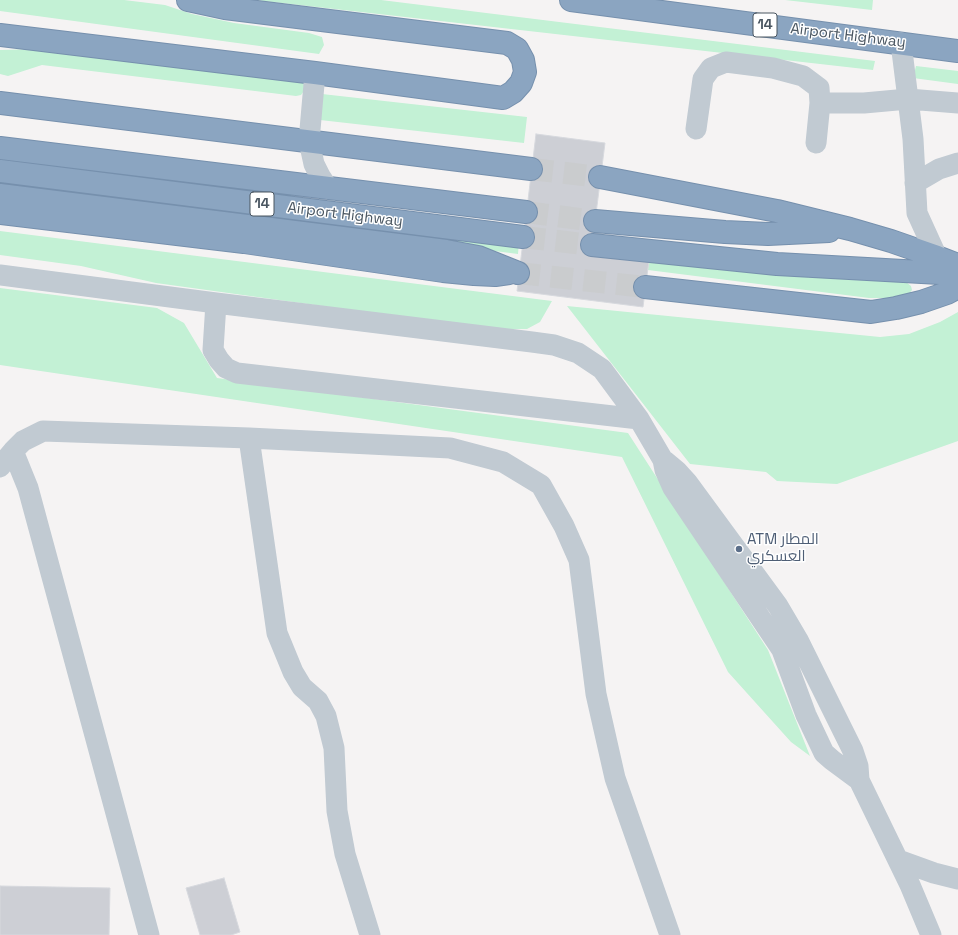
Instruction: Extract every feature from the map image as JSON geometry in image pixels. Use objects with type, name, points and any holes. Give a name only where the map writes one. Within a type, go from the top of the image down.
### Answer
[{"type":"highway","points":[[0,35],[315,73],[502,98],[513,92],[521,83],[525,72],[523,60],[517,49],[507,43],[225,8],[188,0]]},
{"type":"highway","name":"Airport Highway","points":[[571,0],[958,51]]},
{"type":"highway","points":[[0,103],[531,169]]},
{"type":"highway","points":[[0,148],[526,212]]},
{"type":"highway","name":"Airport Highway","points":[[0,171],[523,237]]},
{"type":"highway","points":[[600,177],[742,203],[850,229],[937,256],[958,265]]},
{"type":"highway","points":[[0,195],[446,251],[478,257],[518,273],[495,275],[443,271],[244,242],[0,213]]},
{"type":"highway","points":[[595,221],[725,232],[768,234],[850,229]]},
{"type":"highway","points":[[592,245],[777,264],[958,274]]},
{"type":"highway","points":[[646,287],[871,312],[921,302],[958,287]]},
{"type":"street","points":[[901,43],[913,139],[917,213],[937,256]]},
{"type":"street","points":[[696,129],[703,79],[711,68],[726,62],[773,68],[802,76],[819,88],[820,103],[816,143]]},
{"type":"street","points":[[315,73],[309,141],[314,164],[328,188]]},
{"type":"street","points":[[820,103],[864,103],[908,99],[958,103]]},
{"type":"street","points":[[915,183],[939,169],[958,163]]},
{"type":"street","points":[[0,275],[554,345],[578,353],[602,369],[639,420],[663,460],[687,482],[778,606],[798,640],[854,755],[858,766],[859,780],[910,885],[931,935]]},
{"type":"street","points":[[216,303],[214,350],[218,360],[226,368],[237,373],[639,420]]},
{"type":"street","points":[[149,935],[28,488],[6,459],[23,441],[43,431],[250,438],[450,448],[503,462],[541,485],[564,526],[579,560],[596,694],[615,778],[670,935]]},
{"type":"street","points":[[250,438],[277,633],[293,672],[302,687],[318,701],[326,716],[334,748],[337,811],[345,854],[370,935]]},
{"type":"street","points":[[663,460],[665,470],[673,488],[782,650],[806,715],[824,753],[859,780]]},
{"type":"street","points":[[806,715],[830,705]]},
{"type":"street","points":[[898,860],[934,874],[958,879]]},
{"type":"green space","points":[[0,0],[124,0],[165,5],[192,14],[234,23],[309,33],[322,37],[324,45],[319,54],[0,11]]},
{"type":"green space","points":[[255,0],[381,0],[875,61],[873,70]]},
{"type":"green space","points":[[785,0],[873,0],[872,10]]},
{"type":"green space","points":[[38,49],[302,82],[305,86],[301,95],[296,96],[42,65],[8,76],[0,74],[0,50]]},
{"type":"green space","points":[[916,66],[958,71],[958,84],[913,78]]},
{"type":"green space","points":[[322,94],[527,117],[524,143],[320,120]]},
{"type":"green space","points":[[0,178],[519,242],[518,254],[0,188]]},
{"type":"green space","points":[[0,231],[552,301],[540,322],[527,329],[489,329],[156,283],[81,266],[0,255]]},
{"type":"green space","points":[[649,260],[906,282],[911,286],[912,290],[909,294],[895,298],[869,298],[648,270]]},
{"type":"green space","points":[[0,288],[157,308],[184,323],[217,378],[628,433],[768,650],[810,756],[791,742],[728,672],[622,457],[0,365]]},
{"type":"green space","points":[[567,306],[880,337],[909,334],[940,322],[958,312],[958,441],[837,484],[777,481],[766,472],[690,464]]},
{"type":"building","points":[[536,134],[605,143],[591,253],[649,260],[643,307],[517,291]]},
{"type":"building","points":[[224,878],[240,932],[231,935],[200,935],[186,888]]},
{"type":"building","points":[[0,886],[110,888],[109,935],[0,935]]},
{"type":"tunnel","points":[[531,169],[600,177]]},
{"type":"tunnel","points":[[526,212],[595,221]]},
{"type":"tunnel","points":[[523,237],[592,245]]},
{"type":"tunnel","points":[[518,273],[645,287]]},
{"type":"place","name":"ATM المطار العسكري","points":[[739,549]]}]
